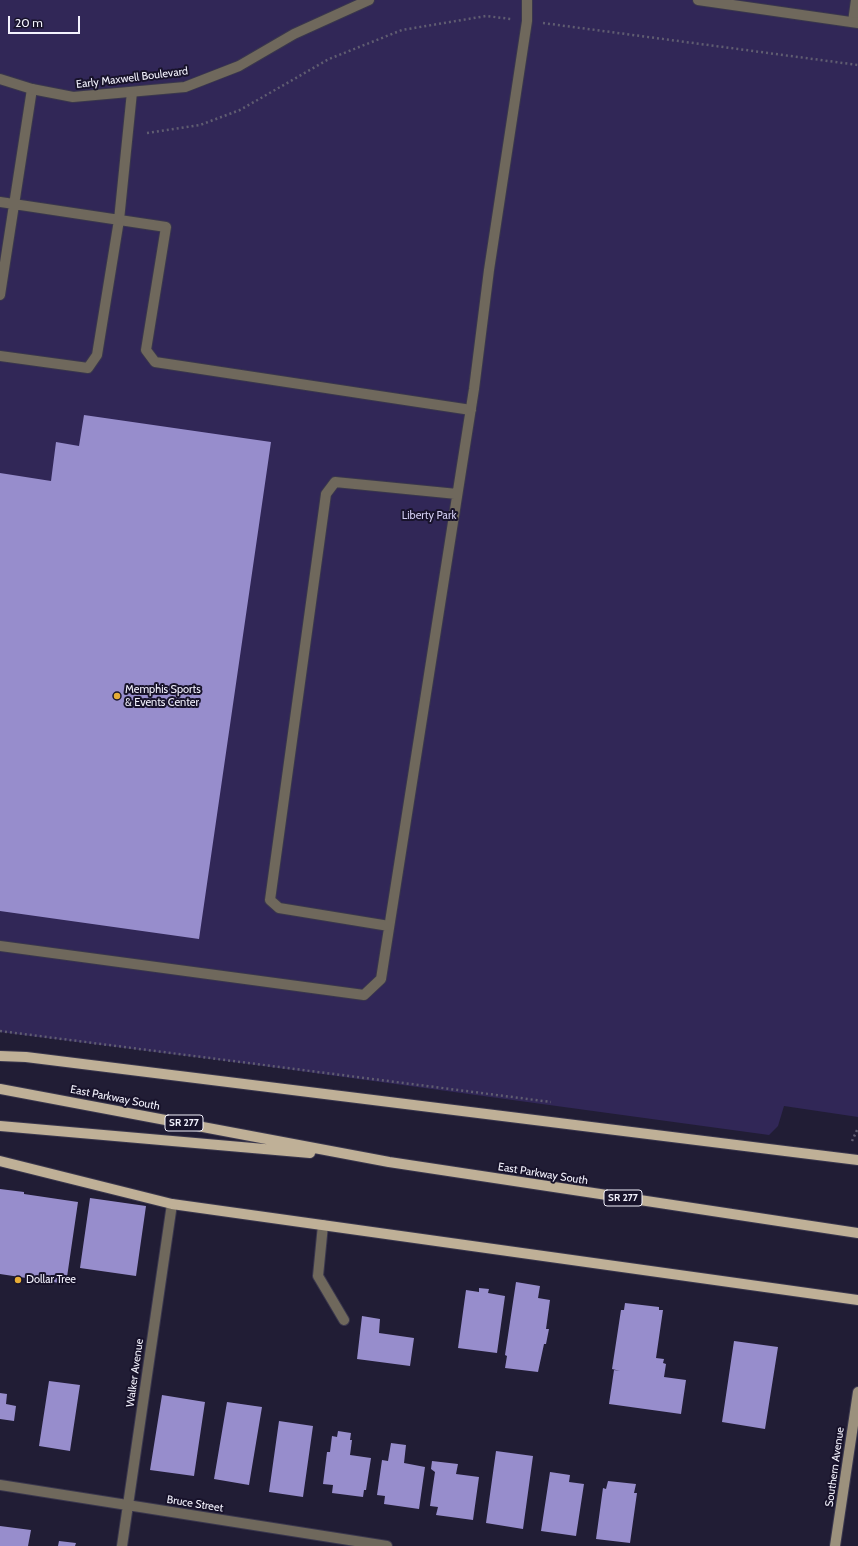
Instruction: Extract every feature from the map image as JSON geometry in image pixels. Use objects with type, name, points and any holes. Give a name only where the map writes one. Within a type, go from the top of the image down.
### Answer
[{"type":"main road","points":[[0,1056],[26,1057],[858,1160]]},
{"type":"main road","name":"East Parkway South","points":[[0,1089],[389,1162],[858,1233]]},
{"type":"main road","name":"East Parkway South","points":[[0,1126],[368,1158]]},
{"type":"main road","points":[[0,1161],[172,1204],[858,1300]]},
{"type":"main road","name":"Southern Avenue","points":[[835,1546],[858,1392]]},
{"type":"street","name":"Early Maxwell Boulevard","points":[[0,79],[32,89],[73,97],[185,87],[239,66],[294,34],[369,0]]},
{"type":"street","points":[[0,946],[364,995],[381,979],[470,410],[489,270],[527,21],[527,0]]},
{"type":"street","points":[[698,0],[855,23],[856,0]]},
{"type":"street","points":[[0,295],[32,89]]},
{"type":"street","points":[[0,356],[88,368],[97,355],[119,220],[132,92]]},
{"type":"street","points":[[0,202],[166,227],[146,350],[155,362],[470,410]]},
{"type":"street","points":[[389,926],[279,908],[270,900],[326,494],[335,482],[457,494]]},
{"type":"street","name":"Walker Avenue","points":[[122,1546],[172,1204]]},
{"type":"street","points":[[323,1225],[318,1276],[344,1320]]},
{"type":"street","name":"Bruce Street","points":[[0,1486],[387,1546]]},
{"type":"path","points":[[147,133],[200,125],[240,110],[329,58],[402,30],[486,16],[858,66]]},
{"type":"path","points":[[0,1031],[554,1103]]},
{"type":"path","points":[[844,1140],[852,1141],[858,1128]]},
{"type":"green space","name":"Liberty Park","points":[[0,0],[858,0],[858,1117],[784,1106],[778,1126],[769,1135],[256,1065],[0,1032]]},
{"type":"building","name":"Memphis Sports & Events Center","points":[[84,415],[271,442],[199,939],[0,911],[0,473],[51,481],[56,442],[79,446]]},
{"type":"building","points":[[0,1189],[78,1202],[66,1284],[0,1274]]},
{"type":"building","points":[[90,1198],[146,1206],[136,1276],[80,1268]]},
{"type":"building","points":[[516,1282],[540,1286],[538,1298],[550,1300],[546,1329],[549,1329],[538,1372],[505,1368],[507,1356],[505,1355]]},
{"type":"building","points":[[479,1288],[489,1289],[488,1293],[505,1296],[497,1353],[458,1348],[466,1290],[479,1292]]},
{"type":"building","points":[[625,1303],[659,1307],[659,1310],[663,1310],[656,1358],[664,1359],[663,1363],[666,1364],[664,1377],[686,1380],[681,1414],[609,1404],[614,1370],[620,1371],[612,1369],[621,1310],[624,1310]]},
{"type":"building","points":[[362,1316],[380,1319],[379,1333],[414,1338],[410,1366],[357,1359]]},
{"type":"building","points":[[734,1341],[778,1347],[765,1429],[722,1422]]},
{"type":"building","points":[[49,1381],[80,1385],[70,1451],[39,1446]]},
{"type":"building","points":[[0,1393],[7,1394],[6,1404],[16,1406],[14,1421],[0,1419]]},
{"type":"building","points":[[162,1395],[205,1402],[194,1476],[150,1470]]},
{"type":"building","points":[[227,1402],[262,1407],[249,1485],[214,1479]]},
{"type":"building","points":[[279,1421],[313,1426],[303,1497],[269,1492]]},
{"type":"building","points":[[338,1431],[351,1433],[350,1440],[352,1440],[350,1455],[371,1458],[366,1490],[364,1490],[363,1497],[332,1493],[333,1485],[323,1484],[327,1452],[330,1452],[332,1436],[337,1437]]},
{"type":"building","points":[[391,1443],[406,1445],[404,1463],[425,1467],[419,1509],[384,1504],[385,1496],[377,1495],[382,1460],[388,1461]]},
{"type":"building","points":[[496,1451],[533,1456],[523,1529],[486,1523]]},
{"type":"building","points":[[432,1461],[458,1464],[456,1474],[479,1477],[473,1520],[436,1515],[438,1507],[430,1506],[435,1472],[431,1469]]},
{"type":"building","points":[[550,1472],[570,1475],[569,1482],[584,1484],[576,1536],[541,1531]]},
{"type":"building","points":[[608,1481],[636,1484],[634,1493],[637,1493],[630,1543],[596,1539],[603,1488],[606,1489]]},
{"type":"building","points":[[0,1526],[31,1530],[28,1546],[0,1546]]},
{"type":"building","points":[[59,1541],[76,1543],[75,1546],[58,1546]]},
{"type":"place","name":"Memphis Sports & Events Center","points":[[117,696]]},
{"type":"place","name":"Dollar Tree","points":[[18,1280]]}]
